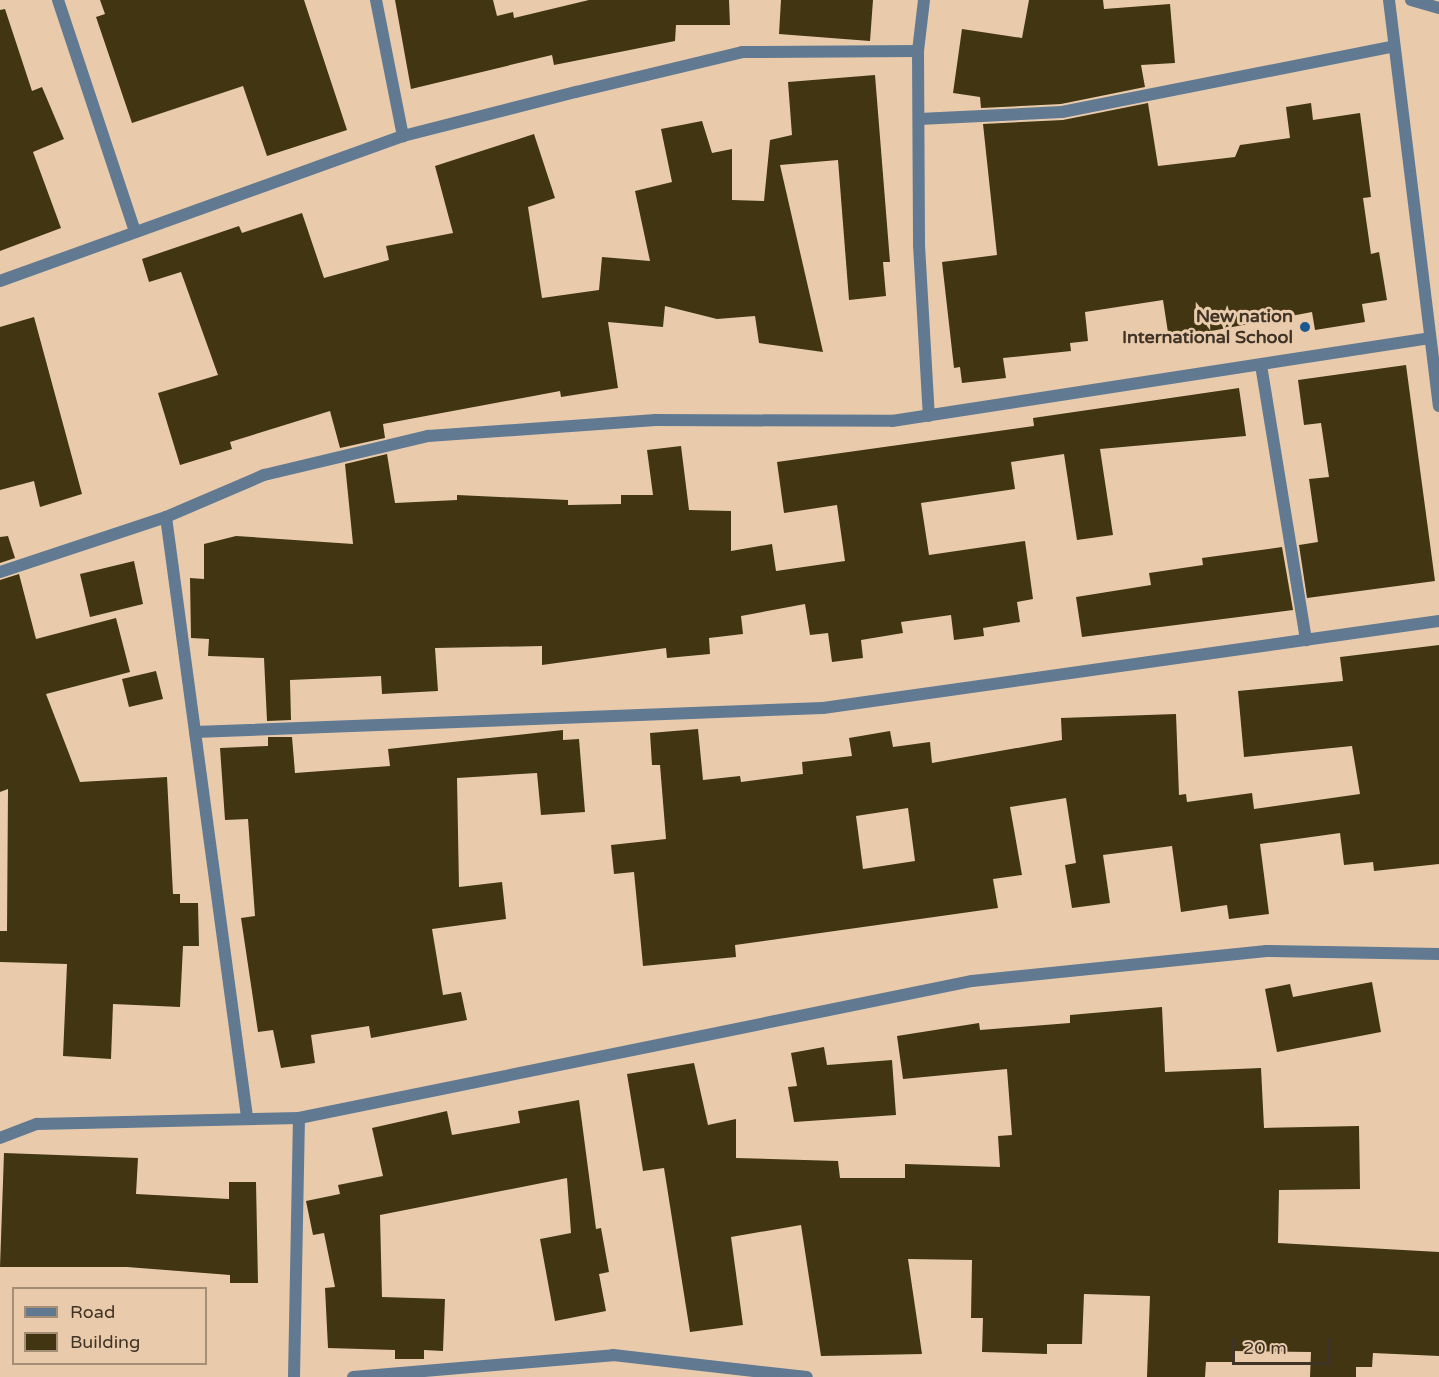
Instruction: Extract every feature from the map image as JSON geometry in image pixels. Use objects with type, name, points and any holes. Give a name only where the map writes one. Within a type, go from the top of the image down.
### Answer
[{"type":"street","points":[[58,0],[135,231]]},
{"type":"street","points":[[376,0],[403,136]]},
{"type":"street","points":[[924,0],[918,51],[929,416]]},
{"type":"street","points":[[1389,0],[1439,406]]},
{"type":"street","points":[[1411,0],[1439,8]]},
{"type":"street","points":[[919,119],[1062,111],[1394,46]]},
{"type":"street","points":[[0,281],[403,136],[742,52],[918,51]]},
{"type":"street","points":[[0,572],[166,517],[264,475],[428,436],[655,420],[892,421],[1430,338]]},
{"type":"street","points":[[1261,365],[1306,640]]},
{"type":"street","points":[[166,517],[247,1117]]},
{"type":"street","points":[[195,732],[823,708],[1439,621]]},
{"type":"street","points":[[0,1138],[37,1124],[247,1117],[298,1118],[972,981],[1266,951],[1439,954]]},
{"type":"street","points":[[294,1377],[298,1118]]},
{"type":"street","points":[[353,1377],[613,1355],[807,1377]]},
{"type":"building","points":[[100,0],[304,0],[347,130],[267,156],[243,86],[132,123],[96,17],[105,14]]},
{"type":"building","points":[[395,0],[493,0],[497,16],[513,12],[514,18],[589,0],[729,0],[730,25],[676,25],[675,41],[554,65],[552,55],[411,89]]},
{"type":"building","points":[[781,0],[873,0],[870,41],[779,34]]},
{"type":"building","points":[[1029,0],[1103,0],[1104,9],[1170,4],[1175,63],[1141,65],[1145,87],[1061,104],[981,108],[980,97],[953,93],[962,29],[1022,38]]},
{"type":"building","points":[[5,9],[32,91],[42,87],[64,139],[33,152],[61,228],[0,251],[0,10]]},
{"type":"building","points":[[875,75],[890,262],[883,262],[886,296],[849,300],[838,160],[780,165],[823,352],[759,343],[755,316],[717,319],[665,306],[663,327],[608,322],[618,388],[561,397],[560,391],[383,424],[385,438],[340,448],[330,411],[230,442],[232,449],[180,465],[158,393],[218,375],[181,272],[149,282],[142,259],[239,226],[242,233],[302,213],[324,278],[389,260],[386,246],[453,233],[435,166],[534,134],[555,198],[528,207],[542,298],[599,290],[602,257],[650,261],[635,191],[672,182],[661,129],[702,121],[712,153],[732,149],[732,200],[764,201],[770,140],[792,135],[788,82]]},
{"type":"building","points":[[1148,103],[1158,166],[1235,157],[1240,145],[1290,138],[1286,107],[1311,103],[1313,120],[1360,113],[1371,197],[1363,198],[1371,254],[1379,252],[1387,300],[1362,304],[1365,322],[1315,330],[1312,312],[1169,339],[1163,300],[1085,312],[1088,341],[1070,343],[1071,351],[1003,358],[1006,378],[962,383],[960,367],[954,368],[942,262],[997,255],[983,124],[1063,120]]},
{"type":"building","points":[[34,317],[82,494],[40,507],[34,481],[0,490],[0,327]]},
{"type":"building","points":[[1406,365],[1435,581],[1307,598],[1299,545],[1318,542],[1309,479],[1329,477],[1321,423],[1304,425],[1298,380]]},
{"type":"building","points":[[1239,388],[1246,436],[1100,449],[1113,535],[1077,540],[1064,454],[1011,462],[1015,489],[921,503],[929,555],[1025,541],[1033,599],[1017,602],[1020,622],[983,628],[984,636],[954,640],[951,615],[901,622],[903,633],[861,640],[863,658],[832,662],[828,633],[810,635],[805,604],[741,616],[743,634],[709,638],[710,654],[667,658],[666,648],[542,665],[542,646],[435,648],[438,691],[382,694],[381,676],[290,680],[291,720],[267,721],[264,658],[208,656],[209,639],[191,638],[190,578],[204,579],[204,544],[236,536],[353,544],[345,464],[387,454],[395,503],[457,500],[457,495],[568,500],[568,505],[621,504],[621,495],[653,495],[647,450],[681,446],[689,510],[731,511],[731,551],[772,544],[776,571],[845,561],[837,505],[784,513],[777,462],[1034,426],[1033,418]]},
{"type":"building","points":[[8,536],[15,558],[0,563],[0,537]]},
{"type":"building","points":[[1282,547],[1293,610],[1082,637],[1076,597],[1151,585],[1149,573],[1203,565],[1202,558]]},
{"type":"building","points":[[134,561],[143,604],[90,617],[80,574]]},
{"type":"building","points":[[19,574],[36,639],[116,618],[130,672],[46,694],[80,782],[167,777],[173,894],[180,894],[180,903],[198,903],[199,946],[183,946],[180,1007],[113,1004],[111,1059],[63,1056],[67,964],[0,962],[0,931],[7,931],[8,789],[0,792],[0,580]]},
{"type":"building","points":[[1439,645],[1439,864],[1374,871],[1373,862],[1344,865],[1340,833],[1260,844],[1269,914],[1229,919],[1227,905],[1181,912],[1172,846],[1103,855],[1110,903],[1072,908],[1065,865],[1076,863],[1066,798],[1010,807],[1022,875],[993,879],[998,908],[735,945],[736,957],[643,966],[634,872],[614,874],[611,845],[666,839],[660,765],[652,765],[650,733],[698,729],[703,780],[740,776],[741,782],[803,774],[802,762],[852,756],[849,738],[890,731],[893,747],[930,742],[932,763],[1062,740],[1061,718],[1176,714],[1179,795],[1186,794],[1187,802],[1252,793],[1254,809],[1360,794],[1352,746],[1244,757],[1238,691],[1343,681],[1340,657]],"holes":[[[908,808],[915,861],[863,869],[856,816]]]},
{"type":"building","points":[[156,671],[163,699],[129,707],[122,679]]},
{"type":"building","points":[[563,730],[563,740],[579,739],[585,812],[541,815],[537,773],[457,778],[459,887],[502,882],[506,919],[432,929],[443,995],[461,992],[467,1020],[371,1038],[369,1026],[311,1035],[315,1063],[281,1068],[273,1030],[258,1032],[241,918],[255,916],[248,819],[225,820],[220,748],[268,746],[268,737],[292,737],[295,773],[390,766],[388,749]]},
{"type":"building","points":[[1372,982],[1381,1032],[1277,1052],[1265,989],[1290,984],[1293,997]]},
{"type":"building","points":[[1162,1007],[1165,1072],[1261,1068],[1264,1128],[1359,1126],[1360,1189],[1279,1190],[1278,1243],[1439,1252],[1439,1356],[1373,1353],[1372,1367],[1356,1367],[1356,1377],[1310,1377],[1311,1352],[1233,1351],[1233,1362],[1206,1362],[1205,1377],[1147,1377],[1150,1296],[1084,1294],[1082,1344],[1047,1344],[1047,1354],[982,1352],[983,1318],[971,1318],[972,1260],[908,1259],[922,1354],[821,1356],[801,1225],[731,1237],[743,1325],[690,1332],[664,1168],[643,1171],[627,1074],[694,1063],[708,1125],[736,1119],[736,1158],[838,1161],[840,1178],[905,1178],[905,1164],[1000,1167],[998,1136],[1012,1135],[1007,1069],[903,1079],[897,1036],[979,1023],[980,1030],[1070,1023],[1070,1015]]},
{"type":"building","points":[[824,1047],[827,1065],[892,1060],[896,1115],[794,1122],[788,1087],[797,1086],[791,1053]]},
{"type":"building","points":[[579,1100],[596,1229],[601,1228],[609,1272],[599,1274],[606,1311],[555,1321],[540,1239],[571,1233],[567,1178],[380,1215],[382,1297],[445,1299],[443,1351],[424,1350],[424,1359],[395,1359],[395,1350],[328,1348],[325,1288],[335,1287],[324,1233],[313,1235],[306,1201],[340,1194],[338,1185],[383,1176],[372,1128],[447,1111],[452,1135],[520,1123],[518,1111]]},
{"type":"building","points":[[4,1153],[138,1158],[136,1194],[229,1199],[229,1182],[256,1182],[258,1283],[230,1283],[230,1275],[127,1267],[0,1267]]},
{"type":"place","name":"New nation International School","points":[[1305,327]]}]
